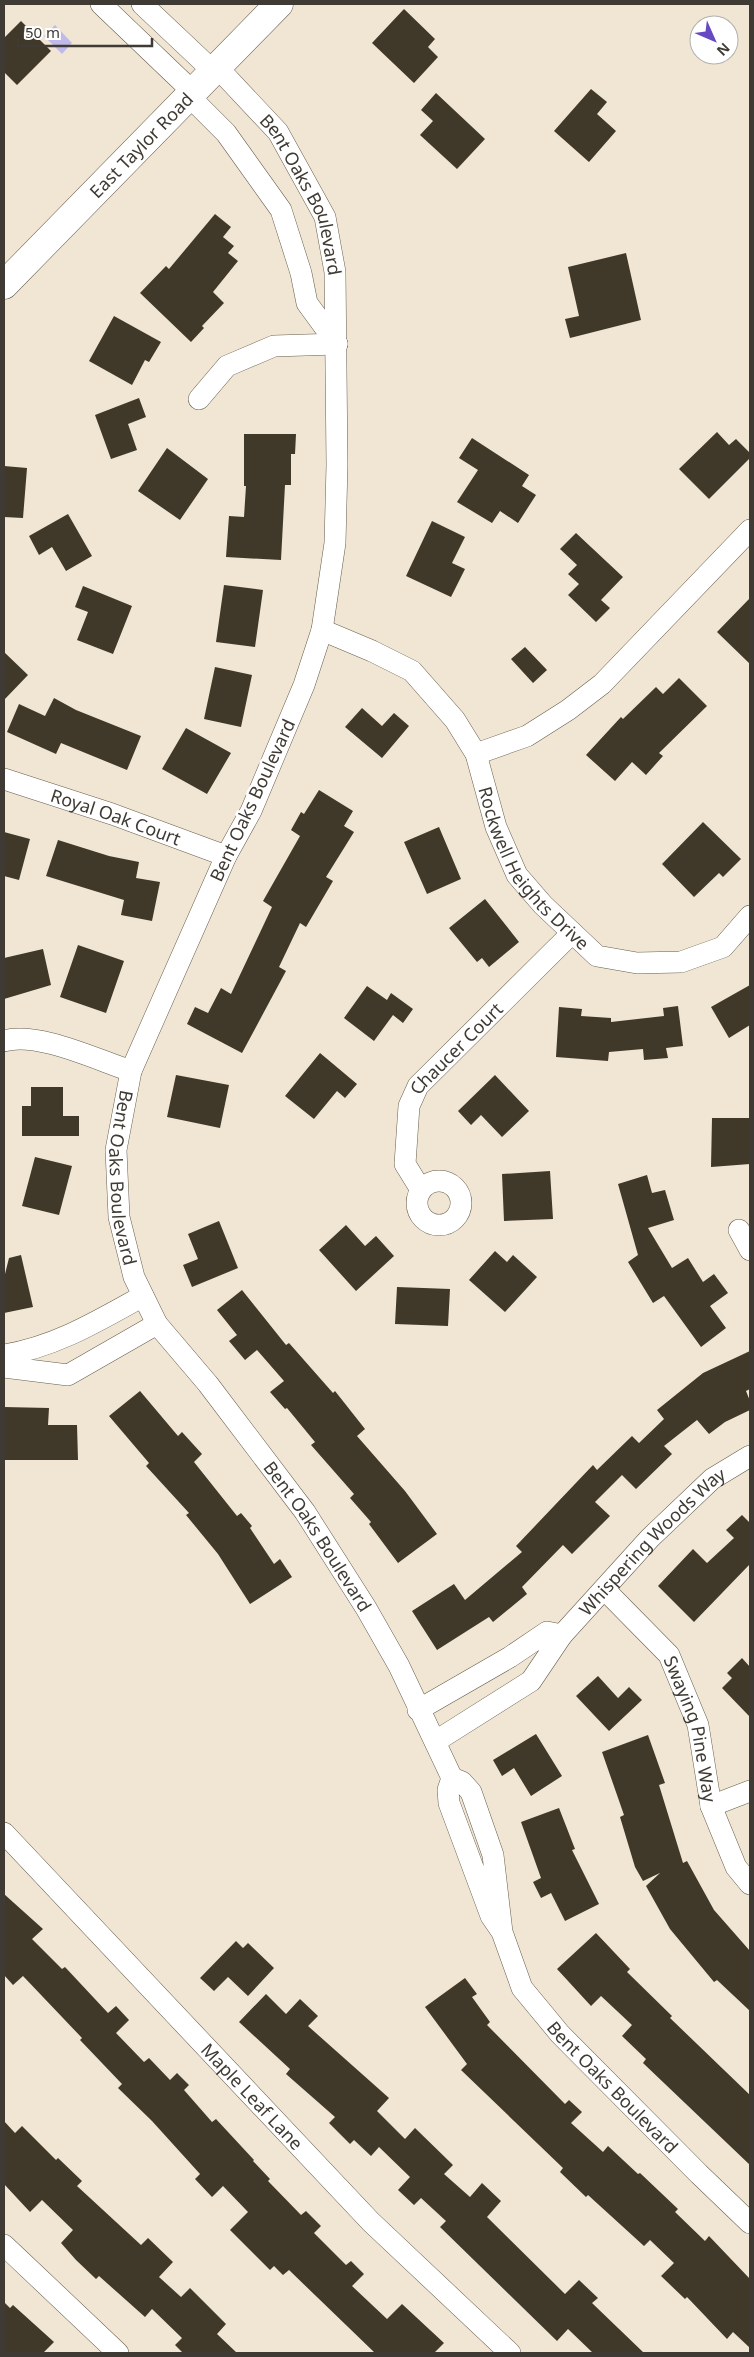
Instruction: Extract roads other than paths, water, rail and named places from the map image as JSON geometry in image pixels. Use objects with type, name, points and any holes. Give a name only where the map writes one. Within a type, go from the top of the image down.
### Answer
[{"type":"main road","name":"East Taylor Road","points":[[4,285],[278,4]]},
{"type":"street","name":"Bent Oaks Boulevard","points":[[101,4],[190,93],[226,133],[281,210],[301,273],[307,303],[337,344]]},
{"type":"street","name":"Bent Oaks Boulevard","points":[[142,4],[214,68],[278,132],[325,217],[335,272],[337,344],[335,543],[322,630],[304,685],[252,811],[226,856],[131,1071],[116,1150],[119,1217],[134,1277],[157,1324],[208,1384],[305,1512],[366,1608],[399,1666],[418,1710],[436,1741],[452,1778],[462,1782],[472,1792],[493,1855],[502,1932],[522,1988],[560,2034],[698,2174],[750,2223]]},
{"type":"street","points":[[199,399],[227,366],[274,346],[337,344]]},
{"type":"street","points":[[476,754],[527,736],[568,710],[602,684],[750,530]]},
{"type":"street","name":"Rockwell Heights Drive","points":[[322,630],[372,651],[412,671],[455,720],[476,754],[496,827],[516,875],[596,956],[637,963],[681,962],[723,947],[750,916]]},
{"type":"street","name":"Royal Oak Court","points":[[4,780],[112,814],[226,856]]},
{"type":"street","name":"Chaucer Court","points":[[421,1190],[405,1164],[410,1106],[418,1086],[572,933]]},
{"type":"street","points":[[4,1041],[16,1037],[33,1038],[131,1071]]},
{"type":"street","points":[[739,1230],[750,1250]]},
{"type":"street","points":[[4,1355],[46,1346],[79,1331],[143,1296]]},
{"type":"street","points":[[4,1367],[68,1375],[157,1324]]},
{"type":"street","name":"Whispering Woods Way","points":[[436,1741],[531,1681],[562,1635],[605,1590],[650,1538],[712,1479],[750,1456]]},
{"type":"street","name":"Swaying Pine Way","points":[[605,1590],[669,1655],[698,1725],[710,1806],[736,1867],[750,1884]]},
{"type":"street","points":[[418,1710],[510,1657],[547,1632],[562,1635]]},
{"type":"street","points":[[710,1806],[750,1792]]},
{"type":"street","name":"Maple Leaf Lane","points":[[4,1833],[371,2222],[510,2353]]},
{"type":"street","points":[[4,2244],[118,2353]]}]
